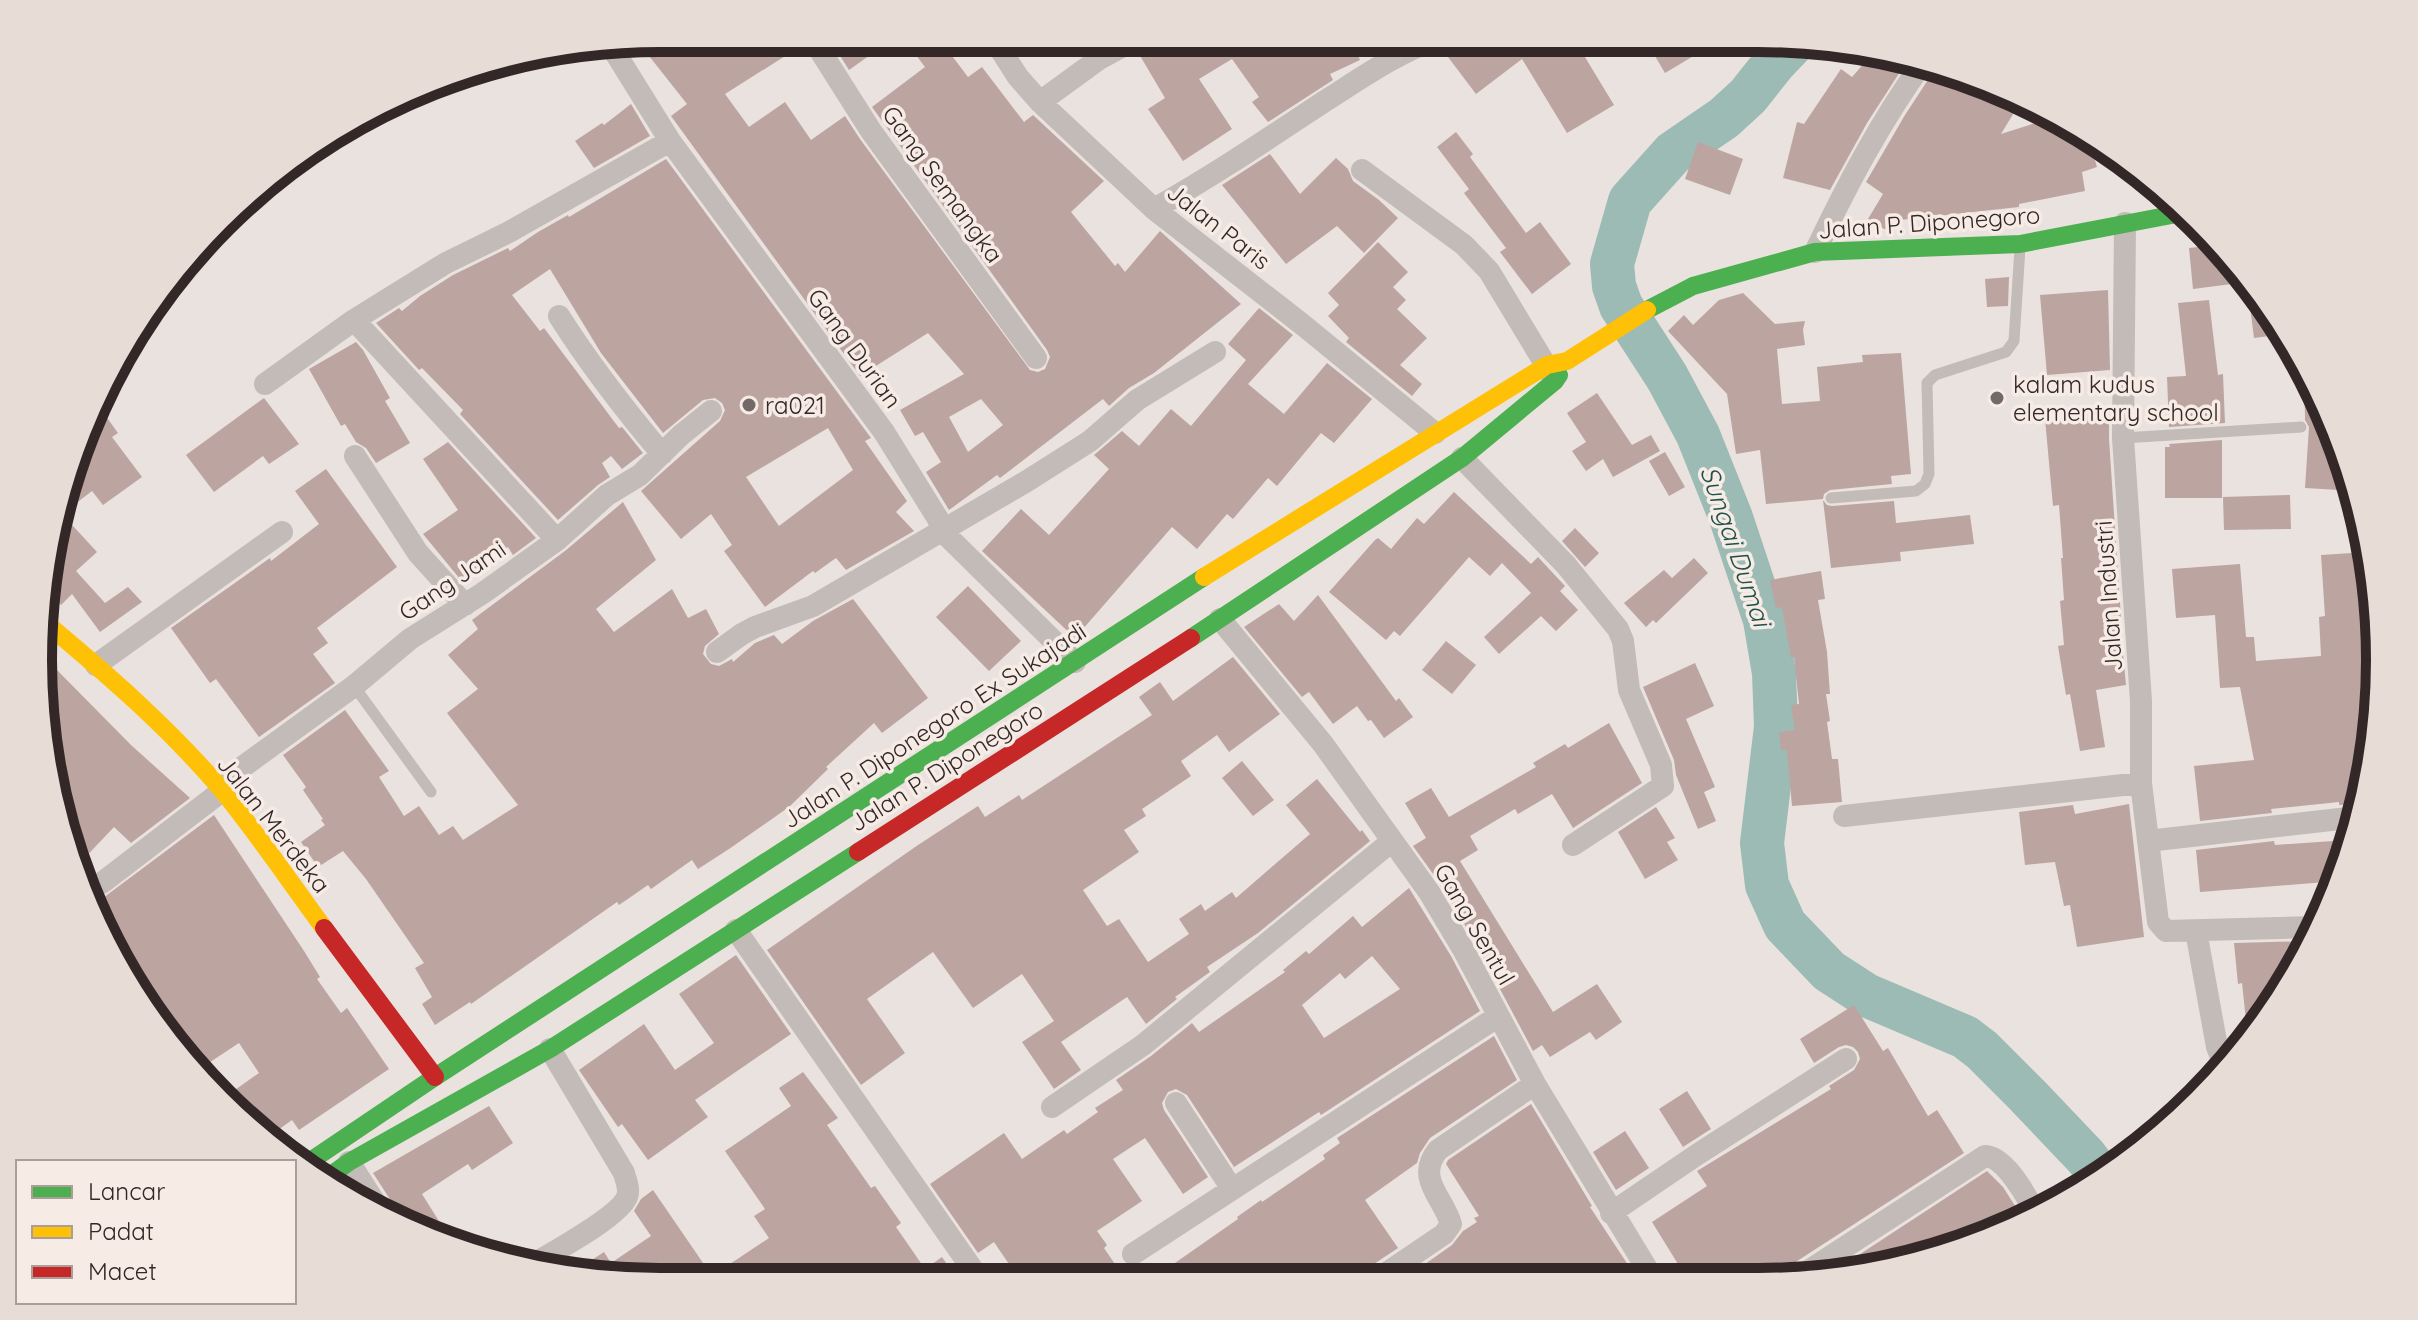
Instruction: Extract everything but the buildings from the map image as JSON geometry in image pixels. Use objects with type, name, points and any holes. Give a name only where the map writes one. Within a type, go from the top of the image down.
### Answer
[{"type":"main road","name":"Jalan P. Diponegoro","points":[[1596,344],[1659,302],[1701,283],[1815,252],[2020,244],[2172,215]]},
{"type":"main road","name":"Jalan P. Diponegoro Ex Sukajadi","points":[[313,1159],[435,1077],[1090,678],[1251,547],[1435,433],[1556,369],[1596,344]]},
{"type":"main road","name":"Jalan P. Diponegoro","points":[[333,1173],[550,1049],[736,930],[1090,678],[1220,619],[1462,458],[1556,369]]},
{"type":"main road","name":"Jalan Merdeka","points":[[53,629],[178,742],[222,791],[435,1077]]},
{"type":"street","name":"Gang Semangka","points":[[821,52],[871,131],[1036,358]]},
{"type":"street","name":"Jalan Paris","points":[[1002,52],[1040,102],[1154,209],[1435,433]]},
{"type":"street","points":[[1040,102],[1094,52]]},
{"type":"street","points":[[1154,209],[1362,77],[1408,52]]},
{"type":"street","name":"Gang Durian","points":[[616,53],[670,141],[884,432],[938,519],[942,531],[1090,678]]},
{"type":"street","points":[[1815,252],[1874,136],[1915,73]]},
{"type":"street","points":[[265,384],[354,320],[446,263],[509,232],[670,141]]},
{"type":"street","points":[[1362,170],[1464,245],[1489,271],[1556,369]]},
{"type":"street","name":"Jalan Industri","points":[[2125,223],[2123,438],[2141,701],[2141,783],[2158,922],[2166,931],[2304,927]]},
{"type":"street","points":[[559,316],[581,352],[662,454]]},
{"type":"street","points":[[354,320],[557,540]]},
{"type":"street","points":[[717,652],[742,634],[813,606],[942,531],[1090,441],[1137,400],[1215,352]]},
{"type":"street","name":"Gang Jami","points":[[96,887],[222,791],[241,768],[354,686],[410,639],[465,605],[557,540],[607,495],[640,475],[711,411]]},
{"type":"street","points":[[355,456],[418,553],[465,605]]},
{"type":"street","points":[[1462,458],[1566,565],[1618,629],[1623,641],[1629,690],[1661,765],[1663,786],[1573,845]]},
{"type":"street","points":[[96,665],[282,532]]},
{"type":"street","name":"Gang Sentul","points":[[1220,619],[1323,744],[1429,892],[1535,1084],[1646,1268]]},
{"type":"street","points":[[1844,816],[2141,783]]},
{"type":"street","points":[[2148,841],[2345,818]]},
{"type":"street","points":[[1052,1107],[1143,1045],[1392,841]]},
{"type":"street","points":[[736,930],[972,1268]]},
{"type":"street","points":[[2196,931],[2220,1055]]},
{"type":"street","points":[[1133,1254],[1497,1017]]},
{"type":"street","points":[[545,1257],[617,1209],[626,1198],[628,1187],[624,1173],[550,1049]]},
{"type":"street","points":[[1611,1213],[1846,1059]]},
{"type":"street","points":[[1394,1268],[1444,1234],[1451,1224],[1429,1179],[1428,1167],[1438,1150],[1535,1084]]},
{"type":"street","points":[[1176,1103],[1232,1189]]},
{"type":"street","points":[[1817,1265],[1985,1156],[1994,1156],[2007,1169],[2030,1204]]},
{"type":"street","points":[[349,1162],[369,1194]]},
{"type":"lane","points":[[1831,498],[1916,491],[1925,484],[1929,474],[1927,383],[1935,375],[2011,348],[2020,244]]},
{"type":"lane","points":[[2123,438],[2301,427]]},
{"type":"lane","points":[[354,686],[431,792]]},
{"type":"waterway","name":"Sungai Dumai","points":[[1784,53],[1748,96],[1724,118],[1673,153],[1630,201],[1612,264],[1614,286],[1621,306],[1667,377],[1698,435],[1731,518],[1765,620],[1774,673],[1776,727],[1762,843],[1767,885],[1785,925],[1829,971],[1866,995],[1965,1037],[2027,1095],[2094,1167]]},
{"type":"traffic: fast","points":[[1647,310],[1693,286],[1815,252],[2020,244],[2172,215]]},
{"type":"traffic: fast","points":[[1191,638],[1462,458],[1559,375]]},
{"type":"traffic: fast","points":[[313,1159],[1204,577]]},
{"type":"traffic: fast","points":[[334,1173],[550,1049],[858,852]]},
{"type":"traffic: slow","points":[[1204,577],[1547,365],[1567,361],[1647,310]]},
{"type":"traffic: slow","points":[[53,629],[137,703],[201,766],[248,823],[324,928]]},
{"type":"traffic: jam","points":[[858,852],[1191,638]]},
{"type":"traffic: jam","points":[[324,928],[435,1077]]},
{"type":"place","name":"kalam kudus elementary school","points":[[1997,398]]},
{"type":"place","name":"ra021","points":[[749,405]]}]
